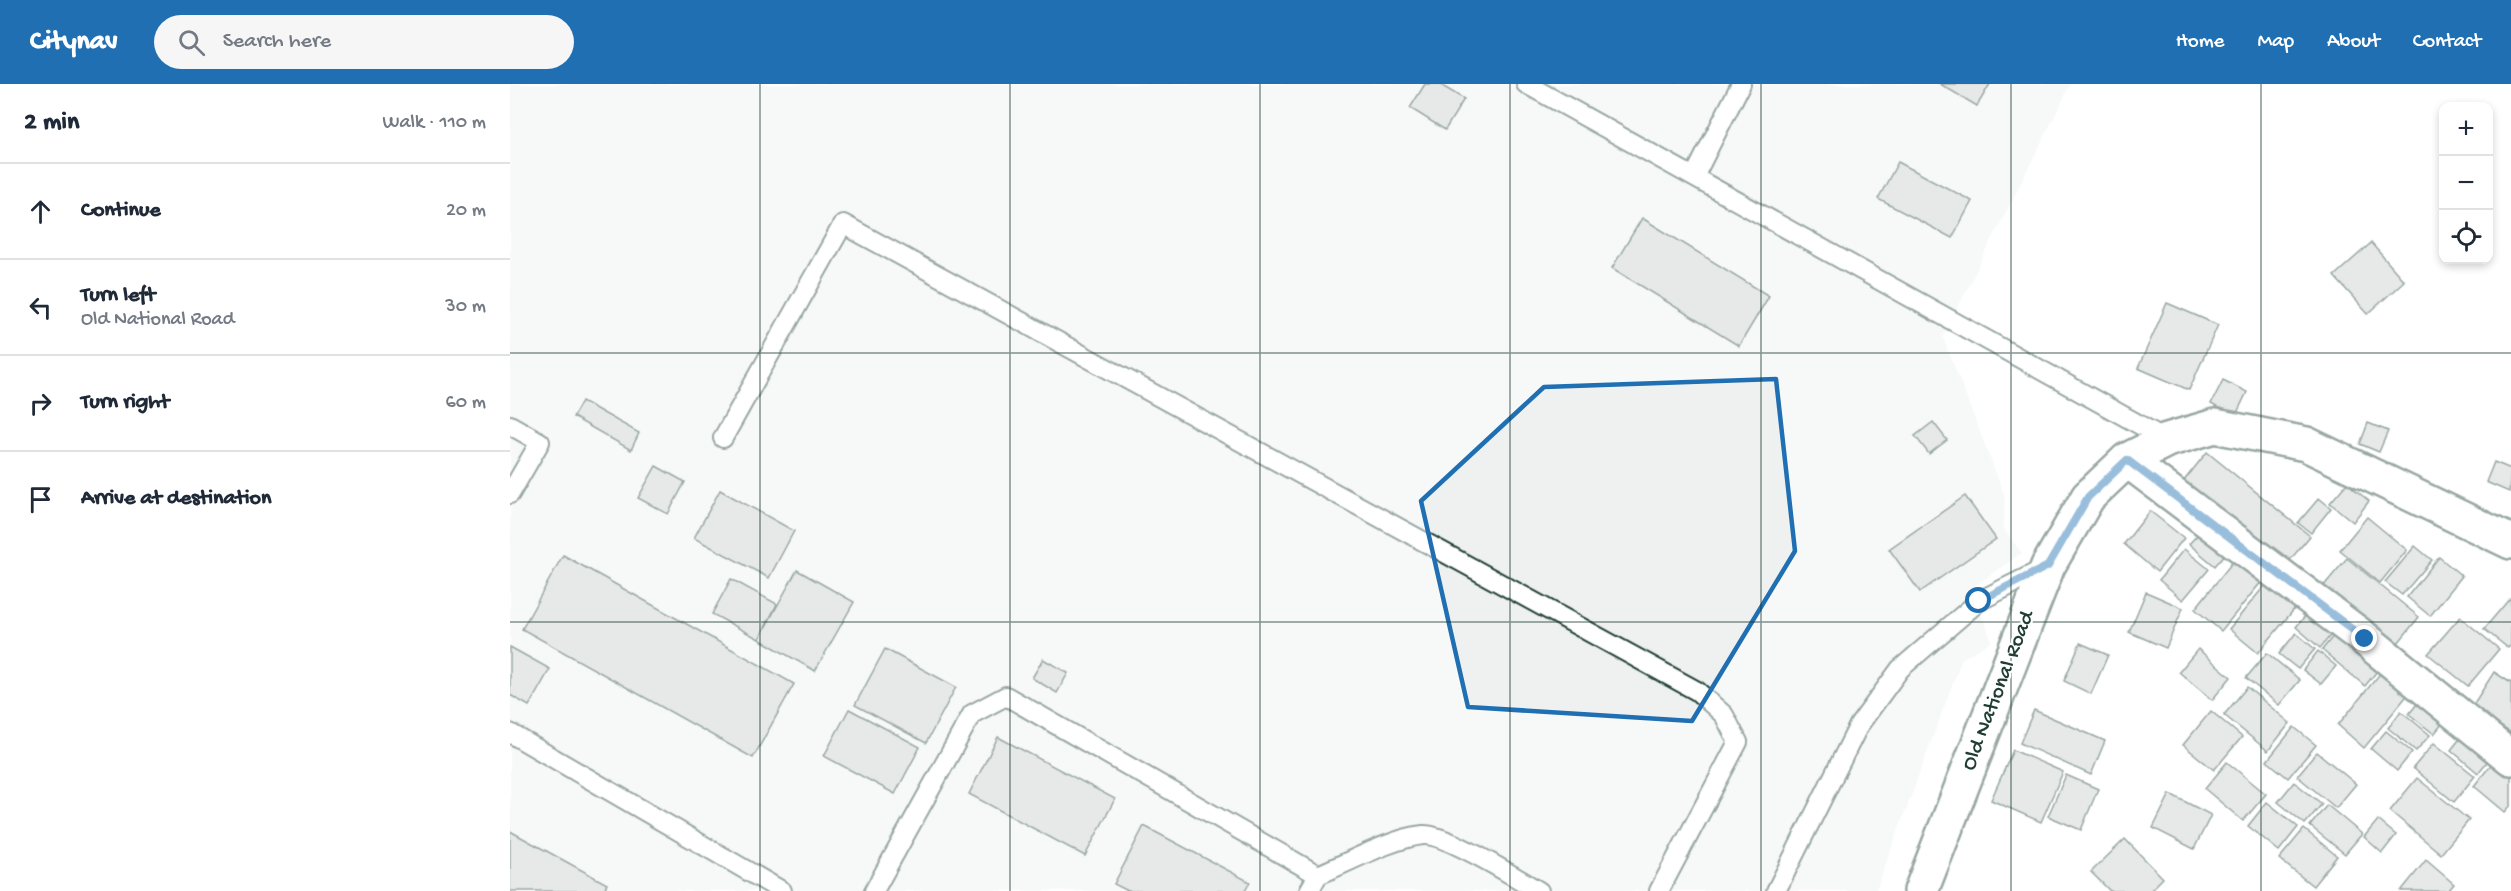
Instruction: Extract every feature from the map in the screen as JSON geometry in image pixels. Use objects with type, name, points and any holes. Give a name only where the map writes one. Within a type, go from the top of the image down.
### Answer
[{"type":"main road","name":"Old National Road","points":[[1921,891],[2048,566],[2088,497],[2127,460],[2167,440],[2215,426],[2306,444],[2511,542]]},
{"type":"main road","points":[[2127,460],[2365,639],[2511,758]]},
{"type":"lane","points":[[1526,84],[2167,440]]},
{"type":"lane","points":[[1694,177],[1742,84]]},
{"type":"lane","points":[[723,438],[843,224],[1697,692],[1724,716],[1738,742],[1659,891]]},
{"type":"lane","points":[[510,425],[540,442],[510,494]]},
{"type":"lane","points":[[1776,891],[1859,725],[1900,669],[1979,601],[2048,566]]},
{"type":"lane","points":[[874,891],[972,714],[1006,696],[1318,875]]},
{"type":"lane","points":[[510,733],[782,891]]},
{"type":"lane","points":[[1308,891],[1318,875],[1396,843],[1424,835],[1459,845],[1539,891]]},
{"type":"highlighted area","points":[[1776,379],[1795,551],[1692,721],[1468,707],[1421,501],[1544,387]]},
{"type":"shaded area","points":[[510,84],[2071,84],[1943,337],[2005,496],[2004,529],[2022,553],[1972,588],[1992,641],[1962,659],[1876,891],[510,891]]},
{"type":"building","points":[[1425,84],[1439,84],[1464,99],[1445,130],[1410,108]]},
{"type":"building","points":[[1940,84],[1990,84],[1977,106]]},
{"type":"building","points":[[1898,162],[1972,201],[1952,238],[1878,199]]},
{"type":"building","points":[[1642,218],[1769,296],[1739,346],[1612,268]]},
{"type":"building","points":[[2371,243],[2404,281],[2368,314],[2334,276]]},
{"type":"building","points":[[2167,303],[2218,325],[2189,390],[2138,368]]},
{"type":"building","points":[[2223,380],[2247,392],[2235,417],[2211,404]]},
{"type":"building","points":[[582,401],[639,433],[631,450],[573,417]]},
{"type":"building","points":[[1933,422],[1947,440],[1929,454],[1915,436]]},
{"type":"building","points":[[2368,423],[2388,431],[2379,452],[2360,444]]},
{"type":"building","points":[[2207,452],[2310,536],[2285,566],[2183,482]]},
{"type":"building","points":[[2494,462],[2511,469],[2509,492],[2486,482]]},
{"type":"building","points":[[656,466],[685,482],[668,514],[638,498]]},
{"type":"building","points":[[2347,483],[2369,501],[2353,522],[2330,503]]},
{"type":"building","points":[[720,490],[794,531],[769,578],[694,538]]},
{"type":"building","points":[[1965,496],[1996,539],[1920,592],[1889,549]]},
{"type":"building","points":[[2319,498],[2331,508],[2311,533],[2298,523]]},
{"type":"building","points":[[2150,511],[2184,538],[2157,572],[2124,544]]},
{"type":"building","points":[[2367,517],[2407,550],[2380,583],[2340,550]]},
{"type":"building","points":[[2200,532],[2226,553],[2215,566],[2189,544]]},
{"type":"building","points":[[2415,546],[2432,560],[2402,595],[2385,582]]},
{"type":"building","points":[[2184,549],[2209,569],[2183,600],[2159,580]]},
{"type":"building","points":[[563,555],[794,684],[753,758],[522,629]]},
{"type":"building","points":[[2439,557],[2462,576],[2430,616],[2407,597]]},
{"type":"building","points":[[2347,558],[2419,617],[2394,648],[2322,588]]},
{"type":"building","points":[[2235,559],[2262,581],[2221,631],[2195,609]]},
{"type":"building","points":[[797,570],[854,602],[815,671],[759,639]]},
{"type":"building","points":[[731,579],[777,604],[759,639],[712,614]]},
{"type":"building","points":[[2266,584],[2296,607],[2258,653],[2229,629]]},
{"type":"building","points":[[2146,592],[2183,608],[2166,648],[2129,632]]},
{"type":"building","points":[[2511,597],[2511,645],[2508,648],[2484,629]]},
{"type":"building","points":[[2311,609],[2335,630],[2320,648],[2296,627]]},
{"type":"building","points":[[2460,617],[2499,649],[2468,686],[2428,654]]},
{"type":"building","points":[[2339,629],[2382,665],[2365,686],[2322,650]]},
{"type":"building","points":[[2296,633],[2315,649],[2298,669],[2279,654]]},
{"type":"building","points":[[2080,643],[2108,655],[2091,694],[2064,681]]},
{"type":"building","points":[[510,647],[550,669],[529,706],[510,695]]},
{"type":"building","points":[[885,649],[956,687],[926,743],[855,705]]},
{"type":"building","points":[[2198,649],[2231,677],[2212,700],[2179,672]]},
{"type":"building","points":[[2318,651],[2336,666],[2321,684],[2303,670]]},
{"type":"building","points":[[2267,653],[2300,680],[2279,705],[2246,678]]},
{"type":"building","points":[[1043,659],[1068,673],[1057,693],[1032,678]]},
{"type":"building","points":[[2383,670],[2410,692],[2364,748],[2338,725]]},
{"type":"building","points":[[2494,672],[2511,683],[2511,733],[2471,708]]},
{"type":"building","points":[[2247,687],[2290,723],[2268,751],[2224,715]]},
{"type":"building","points":[[2425,694],[2450,714],[2434,734],[2409,714]]},
{"type":"building","points":[[849,709],[920,747],[895,794],[824,756]]},
{"type":"building","points":[[2034,710],[2105,741],[2091,775],[2020,743]]},
{"type":"building","points":[[2211,711],[2242,737],[2214,770],[2183,745]]},
{"type":"building","points":[[2401,711],[2430,735],[2416,751],[2388,728]]},
{"type":"building","points":[[2294,727],[2316,745],[2288,778],[2267,761]]},
{"type":"building","points":[[2467,730],[2495,752],[2478,773],[2451,750]]},
{"type":"building","points":[[2386,731],[2412,752],[2397,771],[2371,749]]},
{"type":"building","points":[[998,737],[1115,799],[1085,856],[969,794]]},
{"type":"building","points":[[2434,743],[2475,776],[2454,802],[2413,768]]},
{"type":"building","points":[[2013,750],[2063,772],[2041,822],[1991,800]]},
{"type":"building","points":[[2317,752],[2356,784],[2336,808],[2297,776]]},
{"type":"building","points":[[2498,756],[2511,766],[2511,805],[2505,812],[2474,786]]},
{"type":"building","points":[[2227,762],[2266,794],[2243,821],[2205,789]]},
{"type":"building","points":[[2066,775],[2098,789],[2081,830],[2048,816]]},
{"type":"building","points":[[2417,778],[2469,820],[2441,854],[2390,811]]},
{"type":"building","points":[[2294,782],[2322,804],[2305,824],[2278,802]]},
{"type":"building","points":[[2170,794],[2211,815],[2194,849],[2153,828]]},
{"type":"building","points":[[2267,802],[2298,827],[2279,851],[2248,826]]},
{"type":"building","points":[[2327,805],[2362,834],[2345,854],[2310,826]]},
{"type":"building","points":[[2378,820],[2396,835],[2382,853],[2364,837]]},
{"type":"building","points":[[1144,826],[1250,882],[1245,891],[1128,891],[1114,884]]},
{"type":"building","points":[[2304,829],[2337,856],[2313,886],[2279,859]]},
{"type":"building","points":[[510,831],[607,884],[603,891],[510,891]]},
{"type":"building","points":[[2125,839],[2163,878],[2150,891],[2110,891],[2091,872]]},
{"type":"building","points":[[2426,860],[2454,884],[2448,891],[2401,891]]},
{"type":"route","points":[[1979,601],[2048,566],[2088,497],[2127,460],[2241,548],[2365,639]]}]
